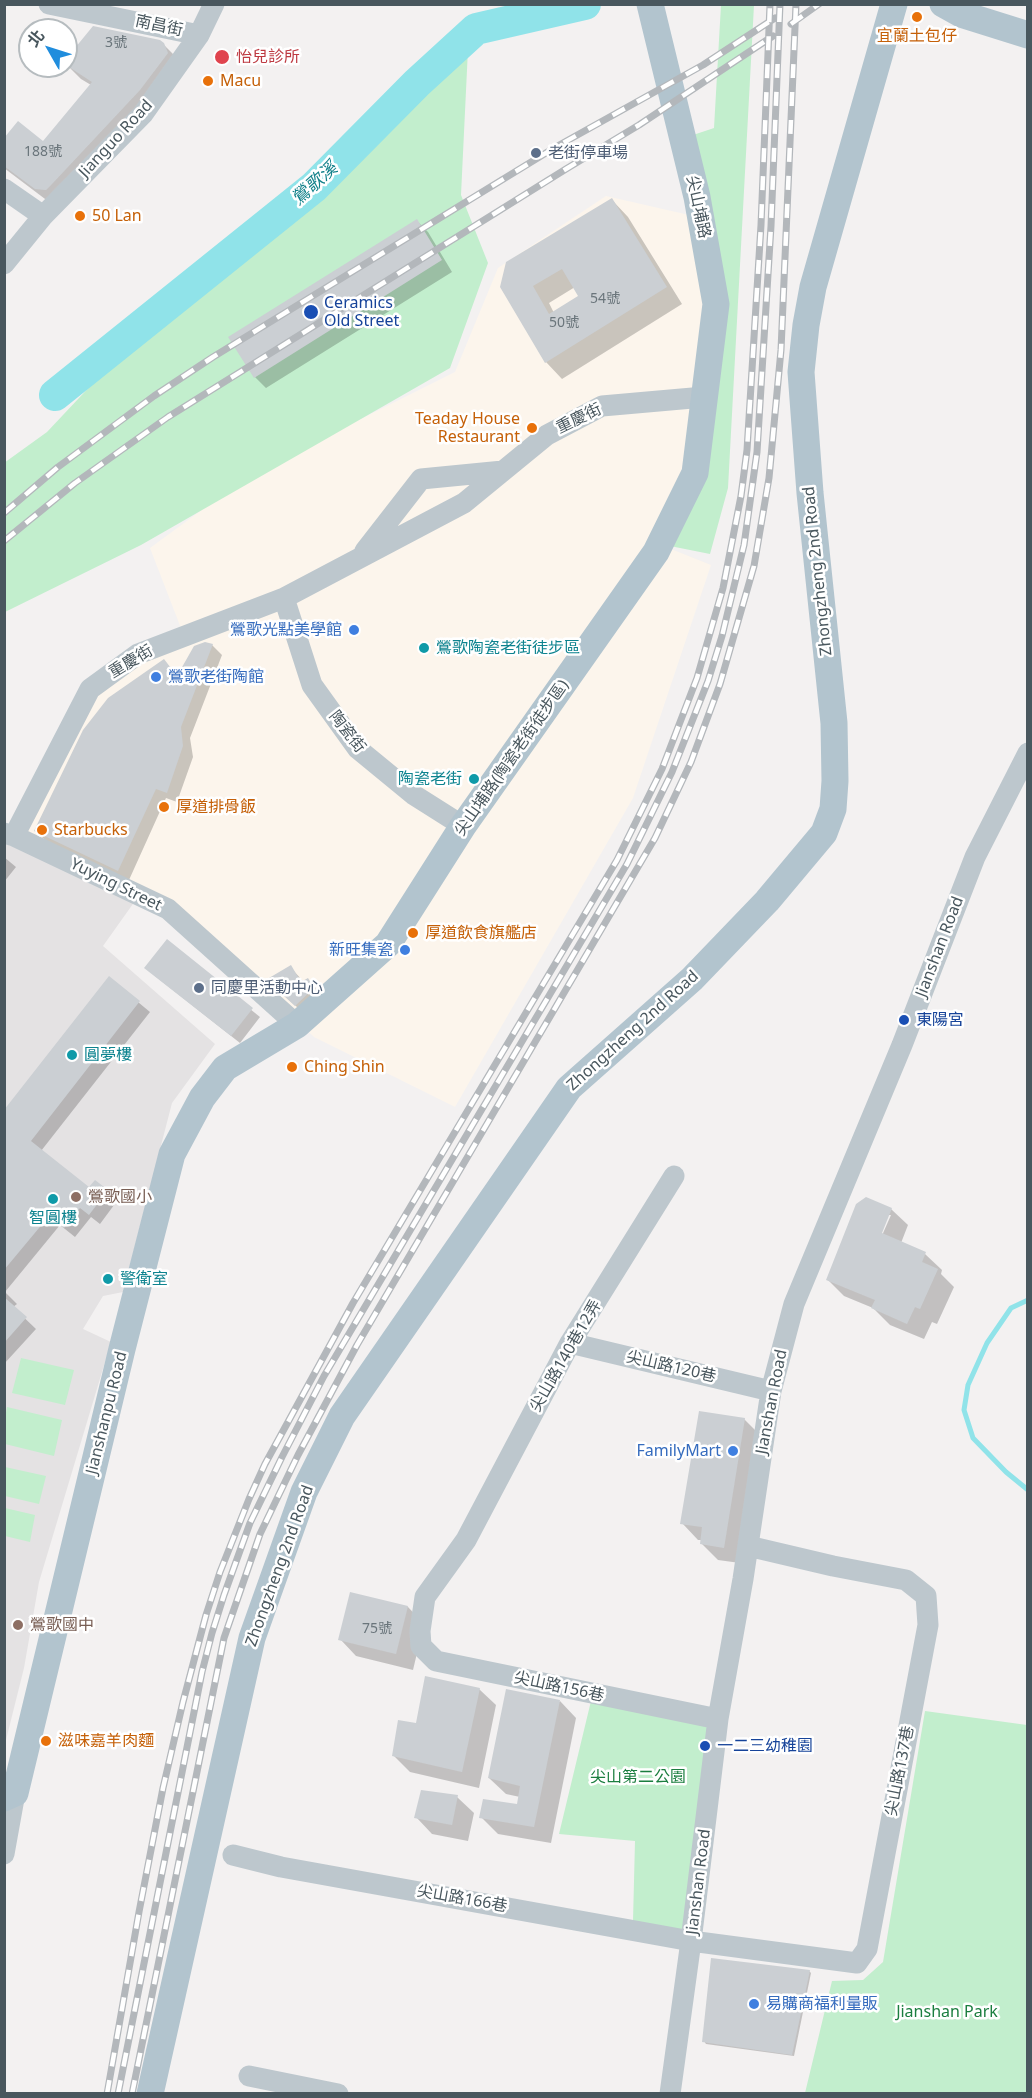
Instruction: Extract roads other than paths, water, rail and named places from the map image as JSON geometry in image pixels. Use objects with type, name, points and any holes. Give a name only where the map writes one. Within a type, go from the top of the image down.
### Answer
[{"type":"main road","name":"Zhongzheng 2nd Road","points":[[150,2094],[252,1638],[304,1492],[342,1416],[568,1088],[692,979],[767,901],[824,833],[833,809],[836,781],[834,723],[811,505],[801,372],[813,287],[894,4]]},
{"type":"main road","points":[[943,4],[961,14],[1028,35]]},
{"type":"main road","name":"尖山埔路","points":[[651,12],[697,197],[716,304],[704,397]]},
{"type":"main road","name":"尖山埔路(陶瓷老街徒步區)","points":[[297,1025],[388,944],[463,826],[664,539],[695,473],[704,397]]},
{"type":"main road","name":"Jianshanpu Road","points":[[10,1795],[172,1154],[202,1098],[225,1068],[297,1025]]},
{"type":"street","name":"南昌街","points":[[48,4],[87,8],[199,35]]},
{"type":"street","name":"Jianguo Road","points":[[4,264],[43,216],[143,114],[199,35],[214,4]]},
{"type":"street","points":[[4,189],[43,216]]},
{"type":"street","name":"重慶街","points":[[9,834],[90,689],[138,654],[284,598],[464,503],[547,435],[602,406],[704,397]]},
{"type":"street","name":"重慶街","points":[[358,558],[421,479],[503,471]]},
{"type":"street","name":"陶瓷街","points":[[284,598],[312,685],[358,749],[414,795],[463,826]]},
{"type":"street","name":"Jianshan Road","points":[[670,2094],[718,1719],[748,1546],[771,1391],[794,1304],[902,1045],[975,857],[1028,753]]},
{"type":"street","name":"Yuying Street","points":[[9,834],[168,909],[297,1025]]},
{"type":"street","name":"尖山路140巷12弄","points":[[420,1631],[425,1597],[466,1540],[570,1343],[674,1176]]},
{"type":"street","name":"尖山路120巷","points":[[570,1343],[771,1391]]},
{"type":"street","name":"尖山路137巷","points":[[691,1941],[856,1963],[867,1949],[928,1625],[926,1596],[906,1580],[748,1546]]},
{"type":"street","name":"尖山路156巷","points":[[420,1631],[422,1646],[436,1661],[718,1719]]},
{"type":"street","name":"Jianshanpu Road","points":[[4,1854],[10,1795]]},
{"type":"street","name":"尖山路166巷","points":[[233,1855],[281,1867],[691,1941]]},
{"type":"street","points":[[249,2076],[338,2094]]},
{"type":"waterway","name":"鶯歌溪","points":[[55,395],[314,187],[417,83],[476,29],[585,4]]},
{"type":"waterway","points":[[1028,1300],[1011,1308],[987,1343],[968,1385],[964,1410],[973,1438],[1006,1472],[1028,1490]]},
{"type":"railway","points":[[107,2094],[163,1788],[183,1702],[206,1615],[220,1572],[249,1499],[265,1464],[353,1303],[617,860],[662,769],[697,678],[723,588],[741,496],[747,450],[761,225],[770,4]]},
{"type":"railway","points":[[118,2094],[202,1672],[224,1595],[250,1523],[324,1376],[627,864],[672,772],[708,681],[722,636],[744,545],[757,452],[771,226],[780,4]]},
{"type":"railway","points":[[132,2094],[224,1638],[260,1534],[298,1455],[357,1345],[655,838],[691,762],[720,684],[754,566],[769,478],[781,350],[796,4]]},
{"type":"railway","points":[[791,24],[819,4]]},
{"type":"railway","points":[[4,513],[58,467],[154,396],[213,357],[554,148],[703,65],[775,18]]},
{"type":"railway","points":[[4,541],[75,483],[168,417],[639,125],[773,36]]},
{"type":"place","name":"宜蘭土包仔","points":[[917,17]]},
{"type":"place","name":"怡兒診所","points":[[222,57]]},
{"type":"place","name":"Macu","points":[[208,81]]},
{"type":"place","name":"老街停車場","points":[[536,153]]},
{"type":"place","name":"50 Lan","points":[[80,216]]},
{"type":"place","name":"Ceramics Old Street","points":[[311,312]]},
{"type":"place","name":"Teaday House Restaurant","points":[[532,428]]},
{"type":"place","name":"鶯歌光點美學館","points":[[354,630]]},
{"type":"place","name":"鶯歌陶瓷老街徒步區","points":[[424,648]]},
{"type":"place","name":"鶯歌老街陶館","points":[[156,677]]},
{"type":"place","name":"陶瓷老街","points":[[474,779]]},
{"type":"place","name":"厚道排骨飯","points":[[164,807]]},
{"type":"place","name":"Starbucks","points":[[42,830]]},
{"type":"place","name":"厚道飲食旗艦店","points":[[413,933]]},
{"type":"place","name":"新旺集瓷","points":[[405,950]]},
{"type":"place","name":"同慶里活動中心","points":[[199,988]]},
{"type":"place","name":"東陽宮","points":[[904,1020]]},
{"type":"place","name":"圓夢樓","points":[[72,1055]]},
{"type":"place","name":"Ching Shin","points":[[292,1067]]},
{"type":"place","name":"鶯歌國小","points":[[76,1197]]},
{"type":"place","name":"智圓樓","points":[[53,1199]]},
{"type":"place","name":"警衛室","points":[[108,1279]]},
{"type":"place","name":"FamilyMart","points":[[733,1451]]},
{"type":"place","name":"鶯歌國中","points":[[18,1625]]},
{"type":"place","name":"滋味嘉羊肉麵","points":[[46,1741]]},
{"type":"place","name":"一二三幼稚園","points":[[705,1746]]},
{"type":"place","name":"易購商福利量販","points":[[754,2004]]},
{"type":"park label","name":"尖山第二公園","points":[[638,1777]]},
{"type":"park label","name":"Jianshan Park","points":[[947,2012]]}]
